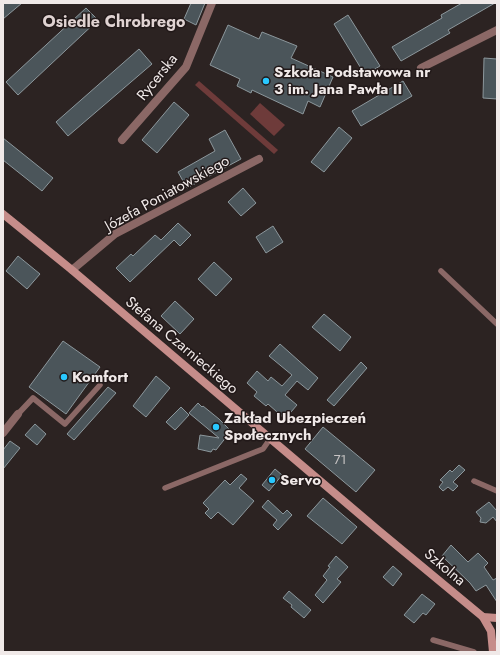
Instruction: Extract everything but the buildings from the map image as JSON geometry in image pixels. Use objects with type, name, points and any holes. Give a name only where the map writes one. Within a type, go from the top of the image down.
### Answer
[{"type":"street","name":"Rycerska","points":[[122,140],[186,67],[212,3]]},
{"type":"street","points":[[421,68],[497,30]]},
{"type":"street","name":"Józefa Poniatowskiego","points":[[72,270],[115,234],[259,159]]},
{"type":"street","name":"Stefana Czarnieckiego","points":[[3,214],[72,270],[378,530]]},
{"type":"street","points":[[3,433],[18,414]]},
{"type":"street","name":"Szkolna","points":[[378,530],[483,617]]},
{"type":"street","points":[[483,617],[497,618]]},
{"type":"street","points":[[483,617],[494,629],[493,652]]},
{"type":"lane","points":[[441,271],[497,324]]},
{"type":"lane","points":[[18,414],[33,398],[65,424],[100,385]]},
{"type":"lane","points":[[165,488],[263,448],[270,439]]},
{"type":"lane","points":[[474,481],[497,491]]},
{"type":"lane","points":[[433,640],[474,652]]},
{"type":"shaded area","points":[[199,81],[278,150],[274,154],[195,85]]},
{"type":"shaded area","points":[[260,103],[285,125],[274,136],[250,114]]},
{"type":"place","name":"Szkoła Podstawowa nr 3 im. Jana Pawła II","points":[[266,81]]},
{"type":"place","name":"Komfort","points":[[64,377]]},
{"type":"place","name":"Zakład Ubezpieczeń Społecznych","points":[[216,427]]},
{"type":"place","name":"Servo","points":[[272,480]]},
{"type":"district","name":"Osiedle Chrobrego","points":[[114,21]]}]
